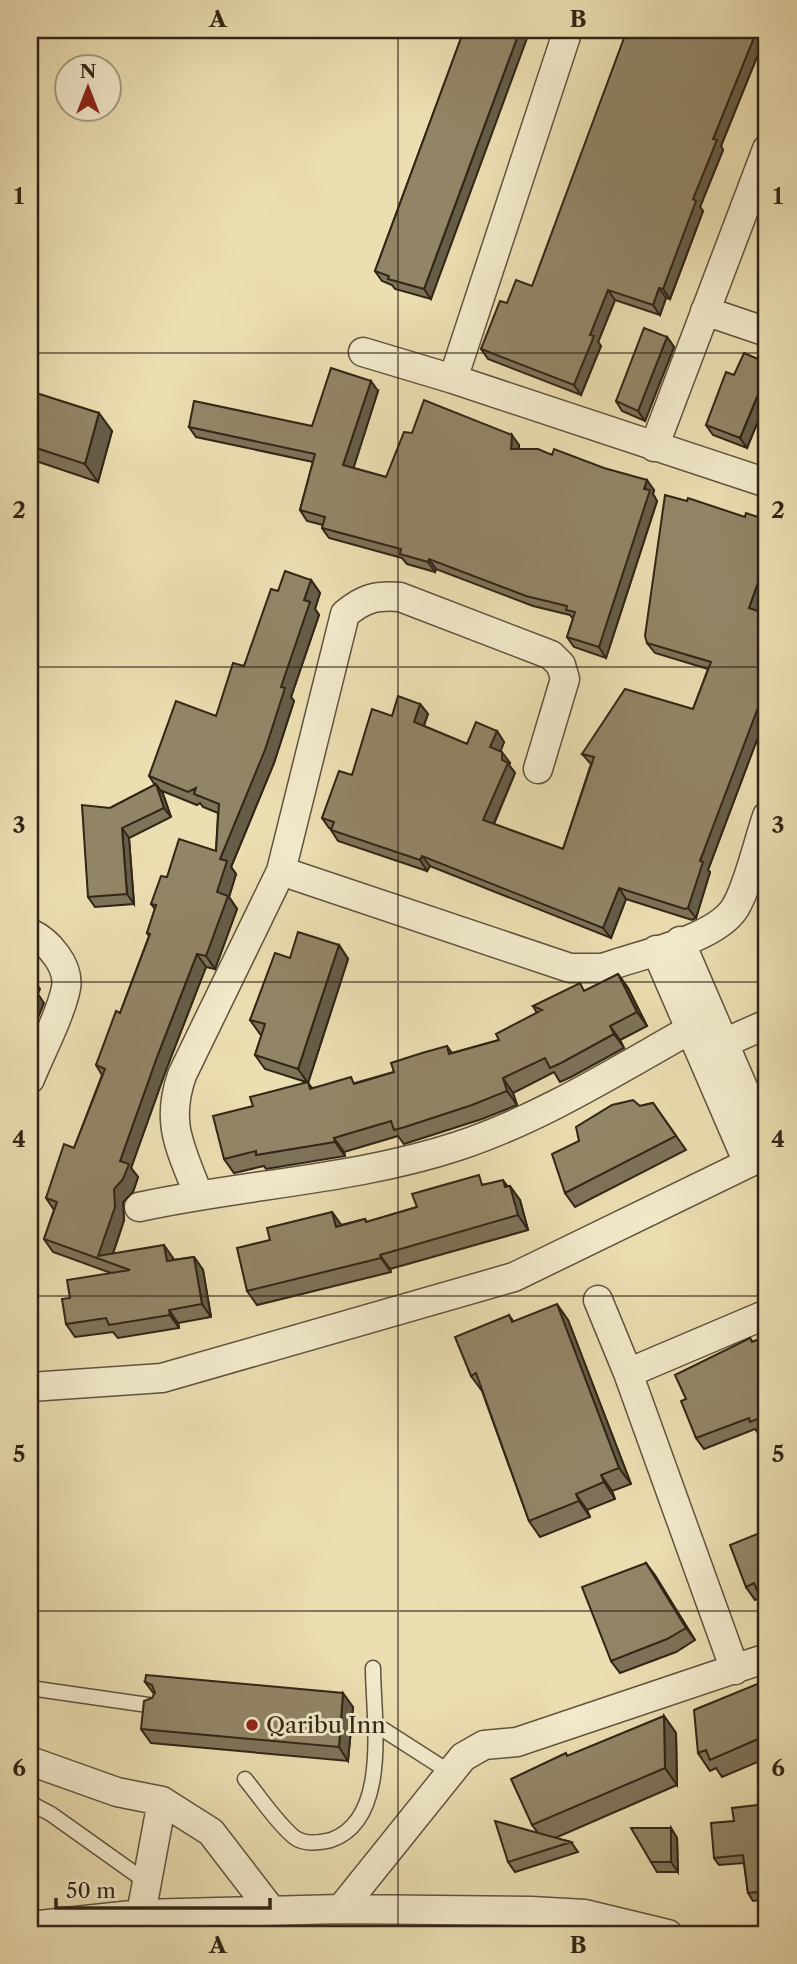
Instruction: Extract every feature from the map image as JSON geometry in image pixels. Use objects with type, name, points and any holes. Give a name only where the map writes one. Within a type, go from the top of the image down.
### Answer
[{"type":"street","points":[[453,379],[568,30]]},
{"type":"street","points":[[654,447],[767,149]]},
{"type":"street","points":[[705,311],[767,332]]},
{"type":"street","points":[[363,352],[767,483]]},
{"type":"street","points":[[198,1194],[173,1123],[173,1100],[182,1074],[281,871],[345,614],[361,601],[377,596],[400,597],[551,655],[561,665],[565,679],[538,769]]},
{"type":"street","points":[[281,871],[570,968],[603,968],[668,946],[720,924],[735,908],[767,816]]},
{"type":"street","points":[[30,933],[39,937],[63,966],[66,987],[30,1079]]},
{"type":"street","points":[[668,946],[691,1029],[761,1153]]},
{"type":"street","points":[[668,946],[724,1043],[761,1153]]},
{"type":"street","points":[[724,1043],[767,1024]]},
{"type":"street","points":[[139,1207],[198,1194],[367,1168],[458,1146],[530,1116],[691,1029]]},
{"type":"street","points":[[30,1387],[162,1378],[514,1277],[761,1153]]},
{"type":"street","points":[[598,1300],[628,1373],[735,1670]]},
{"type":"street","points":[[628,1373],[767,1314]]},
{"type":"street","points":[[341,1909],[463,1757],[484,1745],[517,1742],[767,1658]]},
{"type":"street","points":[[30,1761],[117,1791],[162,1801],[211,1832],[271,1910]]},
{"type":"street","points":[[141,1913],[162,1801]]},
{"type":"street","points":[[30,1926],[141,1913],[341,1909],[572,1913],[668,1934]]},
{"type":"lane","points":[[245,1779],[295,1838],[308,1842],[334,1839],[348,1830],[371,1797],[374,1771],[373,1668]]},
{"type":"lane","points":[[30,1688],[155,1706]]},
{"type":"lane","points":[[373,1723],[451,1773]]},
{"type":"lane","points":[[30,1803],[51,1814],[148,1883]]},
{"type":"building","points":[[464,30],[520,30],[424,289],[388,279],[389,276],[375,271]]},
{"type":"building","points":[[627,30],[757,30],[713,139],[717,140],[693,199],[696,201],[663,289],[659,288],[653,305],[608,290],[590,335],[594,336],[574,385],[481,349],[500,301],[507,303],[516,280],[532,286]]},
{"type":"building","points":[[644,328],[667,337],[638,411],[616,401]]},
{"type":"building","points":[[744,353],[767,363],[767,373],[740,438],[706,425],[726,372],[734,375]]},
{"type":"building","points":[[331,368],[371,381],[343,465],[386,477],[404,432],[412,433],[424,400],[512,435],[511,449],[538,449],[552,455],[554,449],[604,468],[647,480],[644,489],[650,490],[599,647],[567,637],[575,612],[566,610],[567,606],[526,596],[429,559],[428,562],[400,554],[401,549],[322,528],[325,517],[300,510],[315,454],[189,427],[194,401],[312,426]]},
{"type":"building","points":[[30,391],[99,413],[85,464],[30,446]]},
{"type":"building","points":[[665,495],[687,501],[688,498],[745,517],[746,513],[767,520],[767,557],[749,608],[767,614],[767,684],[700,861],[703,862],[688,908],[619,888],[603,928],[422,856],[420,860],[331,830],[334,822],[322,818],[339,771],[352,775],[372,709],[392,716],[398,696],[420,704],[414,722],[467,744],[476,722],[497,731],[490,747],[502,752],[502,760],[508,763],[483,820],[563,849],[594,757],[582,754],[625,689],[693,709],[711,662],[647,643],[645,636]]},
{"type":"building","points":[[285,571],[311,580],[304,600],[310,602],[281,687],[285,688],[265,750],[220,859],[227,861],[217,892],[228,896],[206,956],[197,954],[157,1057],[120,1161],[129,1164],[123,1179],[114,1189],[115,1207],[98,1256],[164,1245],[167,1261],[194,1257],[202,1304],[169,1310],[170,1315],[109,1325],[106,1318],[66,1324],[62,1299],[70,1298],[67,1280],[130,1270],[44,1239],[57,1202],[46,1198],[64,1144],[74,1148],[105,1069],[96,1065],[116,1011],[120,1013],[150,934],[147,933],[156,905],[151,904],[161,876],[167,877],[179,839],[216,851],[219,804],[194,794],[196,788],[188,792],[149,776],[176,701],[216,716],[233,663],[244,666],[271,589],[278,591]]},
{"type":"building","points":[[156,784],[164,808],[122,828],[127,894],[88,897],[82,805],[110,808]]},
{"type":"building","points":[[298,932],[339,945],[298,1069],[255,1055],[265,1024],[250,1020],[275,953],[290,958]]},
{"type":"building","points":[[618,974],[637,1012],[610,1026],[614,1034],[561,1063],[550,1068],[545,1058],[503,1078],[507,1091],[394,1130],[391,1121],[334,1138],[335,1142],[256,1155],[256,1151],[224,1159],[213,1116],[253,1106],[250,1097],[308,1082],[310,1089],[351,1077],[354,1084],[394,1072],[391,1063],[422,1053],[447,1046],[449,1054],[499,1040],[496,1034],[542,1010],[533,1006],[580,983],[584,991]]},
{"type":"building","points":[[30,988],[35,990],[30,1003]]},
{"type":"building","points":[[633,1100],[640,1106],[653,1103],[676,1136],[565,1193],[552,1154],[579,1141],[576,1127],[612,1105]]},
{"type":"building","points":[[479,1175],[482,1185],[503,1180],[505,1187],[510,1186],[518,1215],[380,1255],[381,1258],[247,1291],[237,1248],[270,1240],[267,1228],[332,1212],[336,1227],[365,1219],[366,1222],[417,1207],[412,1194]]},
{"type":"building","points":[[557,1304],[619,1468],[601,1475],[604,1482],[576,1494],[579,1501],[529,1521],[476,1373],[471,1376],[455,1337],[509,1315],[512,1322]]},
{"type":"building","points":[[767,1336],[767,1415],[750,1422],[749,1418],[696,1438],[681,1401],[686,1399],[675,1375],[750,1338],[752,1342]]},
{"type":"building","points":[[767,1530],[766,1610],[754,1583],[746,1587],[730,1545]]},
{"type":"building","points":[[646,1563],[686,1628],[667,1639],[611,1661],[582,1587]]},
{"type":"building","name":"Qaribu Inn","points":[[146,1675],[343,1693],[339,1747],[141,1729],[144,1701],[152,1698],[155,1693],[152,1685],[145,1682]]},
{"type":"building","points":[[767,1680],[767,1735],[710,1760],[706,1750],[698,1753],[694,1710]]},
{"type":"building","points":[[664,1716],[665,1768],[532,1825],[511,1779],[566,1753],[567,1756]]},
{"type":"building","points":[[767,1804],[767,1891],[748,1893],[743,1855],[714,1858],[711,1823],[734,1821],[732,1808]]},
{"type":"building","points":[[495,1821],[571,1842],[508,1862]]},
{"type":"building","points":[[631,1828],[671,1828],[671,1862],[651,1862]]},
{"type":"place","name":"Qaribu Inn","points":[[252,1725]]}]
